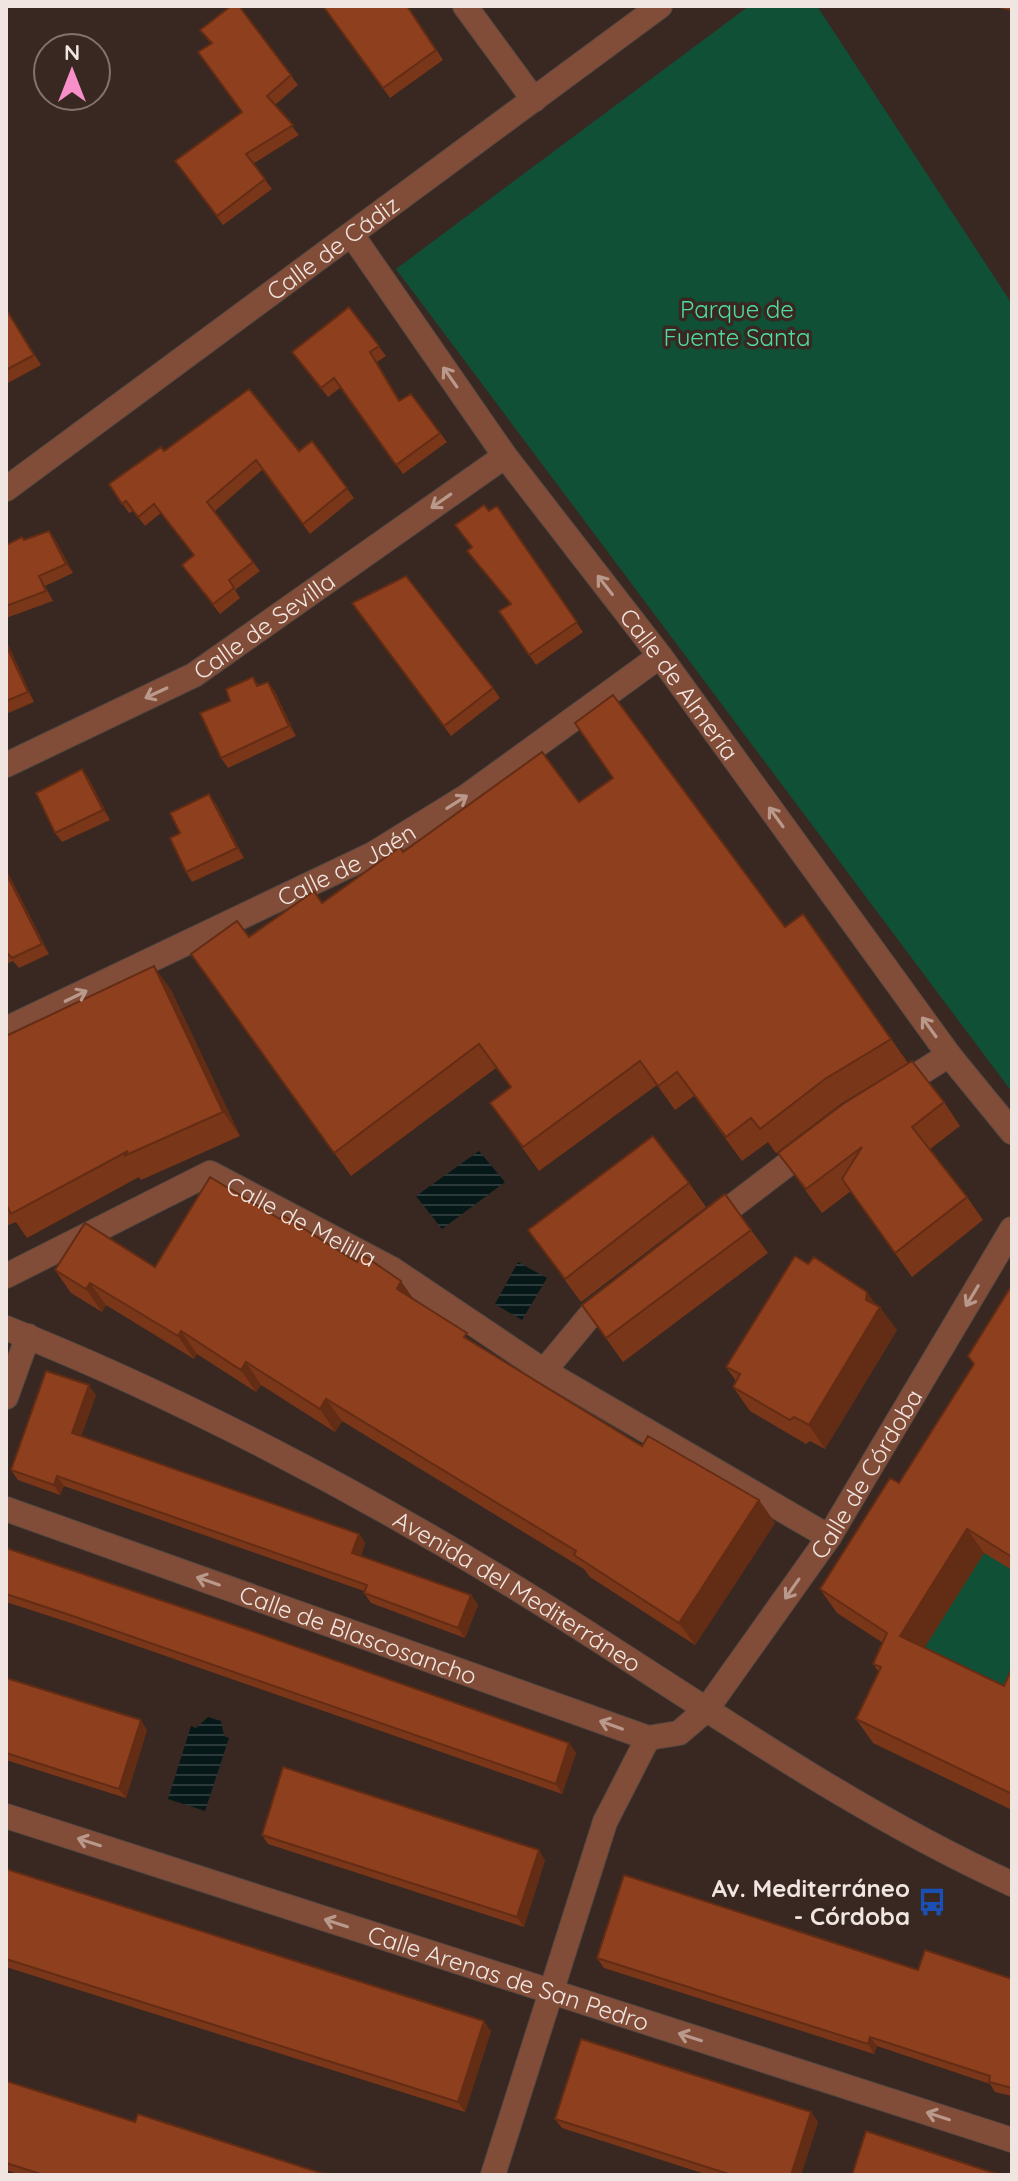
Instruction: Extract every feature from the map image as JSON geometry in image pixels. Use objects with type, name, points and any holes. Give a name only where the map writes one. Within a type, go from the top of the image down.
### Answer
[{"type":"street","points":[[465,6],[534,100]]},
{"type":"street","name":"Calle de Cádiz","points":[[6,489],[660,6]]},
{"type":"street","name":"Calle de Almería","points":[[352,235],[505,456],[660,656],[949,1055],[1012,1132]]},
{"type":"street","name":"Calle de Sevilla","points":[[6,765],[194,675],[505,456]]},
{"type":"street","name":"Calle de Jaén","points":[[6,1029],[373,854],[467,796],[660,656]]},
{"type":"street","points":[[876,1100],[949,1055]]},
{"type":"street","points":[[692,1237],[827,1134]]},
{"type":"street","name":"Calle de Melilla","points":[[6,1276],[210,1173],[392,1269],[544,1371],[829,1537]]},
{"type":"street","name":"Calle de Córdoba","points":[[706,1710],[829,1537],[1012,1229]]},
{"type":"street","points":[[544,1371],[593,1312],[630,1284]]},
{"type":"street","points":[[6,1397],[17,1332]]},
{"type":"street","name":"Avenida del Mediterráneo","points":[[17,1332],[192,1412],[355,1496],[510,1585],[803,1771],[928,1842],[1012,1884]]},
{"type":"street","name":"Calle de Blascosancho","points":[[6,1509],[648,1738]]},
{"type":"street","points":[[493,2175],[605,1822],[648,1738],[679,1733],[706,1710]]},
{"type":"street","name":"Calle Arenas de San Pedro","points":[[6,1816],[1012,2140]]},
{"type":"green space","name":"Parque de Fuente Santa","points":[[749,6],[817,6],[1012,304],[1012,1092],[396,269]]},
{"type":"green space","points":[[996,1533],[1004,1565],[1012,1570],[1012,1705],[912,1640],[925,1647]]},
{"type":"shaded area","points":[[479,1151],[505,1182],[442,1229],[416,1196]]},
{"type":"shaded area","points":[[518,1262],[547,1278],[522,1320],[495,1304]]},
{"type":"shaded area","points":[[208,1717],[221,1721],[224,1736],[229,1738],[205,1811],[168,1799],[191,1726],[196,1728]]},
{"type":"building","points":[[231,6],[239,6],[291,75],[267,96],[293,125],[246,154],[265,179],[217,216],[175,161],[242,112],[198,52],[212,43],[200,30]]},
{"type":"building","points":[[323,6],[407,6],[436,50],[383,88]]},
{"type":"building","points":[[349,307],[379,346],[370,352],[399,401],[411,394],[440,433],[396,465],[334,378],[321,388],[292,352]]},
{"type":"building","points":[[6,309],[34,355],[6,370]]},
{"type":"building","points":[[249,389],[299,451],[312,441],[347,488],[303,524],[256,460],[207,502],[253,562],[229,580],[234,588],[213,604],[182,565],[194,555],[154,504],[138,517],[126,501],[122,504],[109,484],[161,447],[164,451]]},
{"type":"building","points":[[484,505],[489,511],[497,506],[577,622],[529,655],[499,611],[511,604],[467,551],[472,547],[455,525]]},
{"type":"building","points":[[49,531],[66,564],[39,576],[46,591],[6,606],[6,545],[22,537],[24,540]]},
{"type":"building","points":[[406,576],[493,688],[444,726],[352,603]]},
{"type":"building","points":[[6,645],[28,692],[6,701]]},
{"type":"building","points":[[253,677],[257,686],[268,682],[289,726],[221,758],[200,713],[230,701],[226,689]]},
{"type":"building","points":[[613,695],[785,927],[803,914],[891,1039],[825,1079],[760,1129],[751,1118],[726,1137],[677,1072],[658,1086],[640,1061],[523,1147],[490,1103],[511,1087],[479,1044],[334,1153],[191,954],[237,921],[249,937],[314,891],[322,903],[400,847],[403,852],[542,752],[579,802],[613,778],[575,723]]},
{"type":"building","points":[[82,769],[103,810],[55,833],[36,793]]},
{"type":"building","points":[[209,794],[237,848],[186,872],[170,838],[180,833],[170,813]]},
{"type":"building","points":[[6,873],[42,944],[12,958],[6,952]]},
{"type":"building","points":[[154,966],[223,1112],[124,1156],[128,1151],[11,1214],[6,1204],[6,1036]]},
{"type":"building","points":[[912,1061],[944,1102],[912,1127],[967,1197],[895,1253],[842,1179],[862,1147],[806,1189],[778,1153],[843,1104]]},
{"type":"building","points":[[653,1136],[689,1183],[565,1279],[528,1230]]},
{"type":"building","points":[[210,1177],[280,1219],[282,1215],[357,1262],[361,1255],[369,1259],[401,1281],[397,1289],[467,1333],[464,1337],[642,1446],[648,1436],[759,1500],[679,1623],[574,1555],[576,1551],[326,1399],[320,1409],[246,1362],[241,1370],[181,1331],[178,1336],[90,1283],[86,1289],[55,1270],[85,1223],[155,1267]]},
{"type":"building","points":[[725,1194],[751,1230],[606,1338],[582,1305]]},
{"type":"building","points":[[795,1256],[808,1264],[814,1257],[867,1292],[866,1300],[880,1307],[809,1425],[794,1417],[790,1420],[733,1387],[740,1374],[726,1367]]},
{"type":"building","points":[[1012,1285],[1012,1557],[967,1529],[900,1636],[1004,1686],[1012,1668],[1012,1794],[856,1719],[881,1667],[873,1664],[887,1633],[820,1589],[890,1478],[899,1483],[974,1364],[968,1356]]},
{"type":"building","points":[[46,1371],[89,1385],[72,1433],[359,1534],[352,1553],[471,1595],[458,1628],[364,1593],[367,1585],[57,1476],[54,1485],[11,1470]]},
{"type":"building","points":[[6,1548],[569,1743],[556,1784],[6,1594]]},
{"type":"building","points":[[6,1678],[141,1720],[119,1789],[6,1753]]},
{"type":"building","points":[[283,1767],[539,1850],[517,1917],[262,1835]]},
{"type":"building","points":[[6,1869],[484,2021],[458,2102],[6,1959]]},
{"type":"building","points":[[624,1875],[918,1970],[925,1950],[1012,1979],[1012,2088],[989,2082],[990,2076],[870,2037],[868,2044],[597,1958]]},
{"type":"building","points":[[581,2039],[811,2112],[791,2175],[732,2175],[555,2119]]},
{"type":"building","points":[[6,2081],[135,2122],[138,2114],[327,2175],[44,2175],[6,2163]]},
{"type":"building","points":[[866,2131],[1000,2175],[852,2175]]},
{"type":"place","name":"Av. Mediterráneo - Córdoba","points":[[932,1902]]}]
